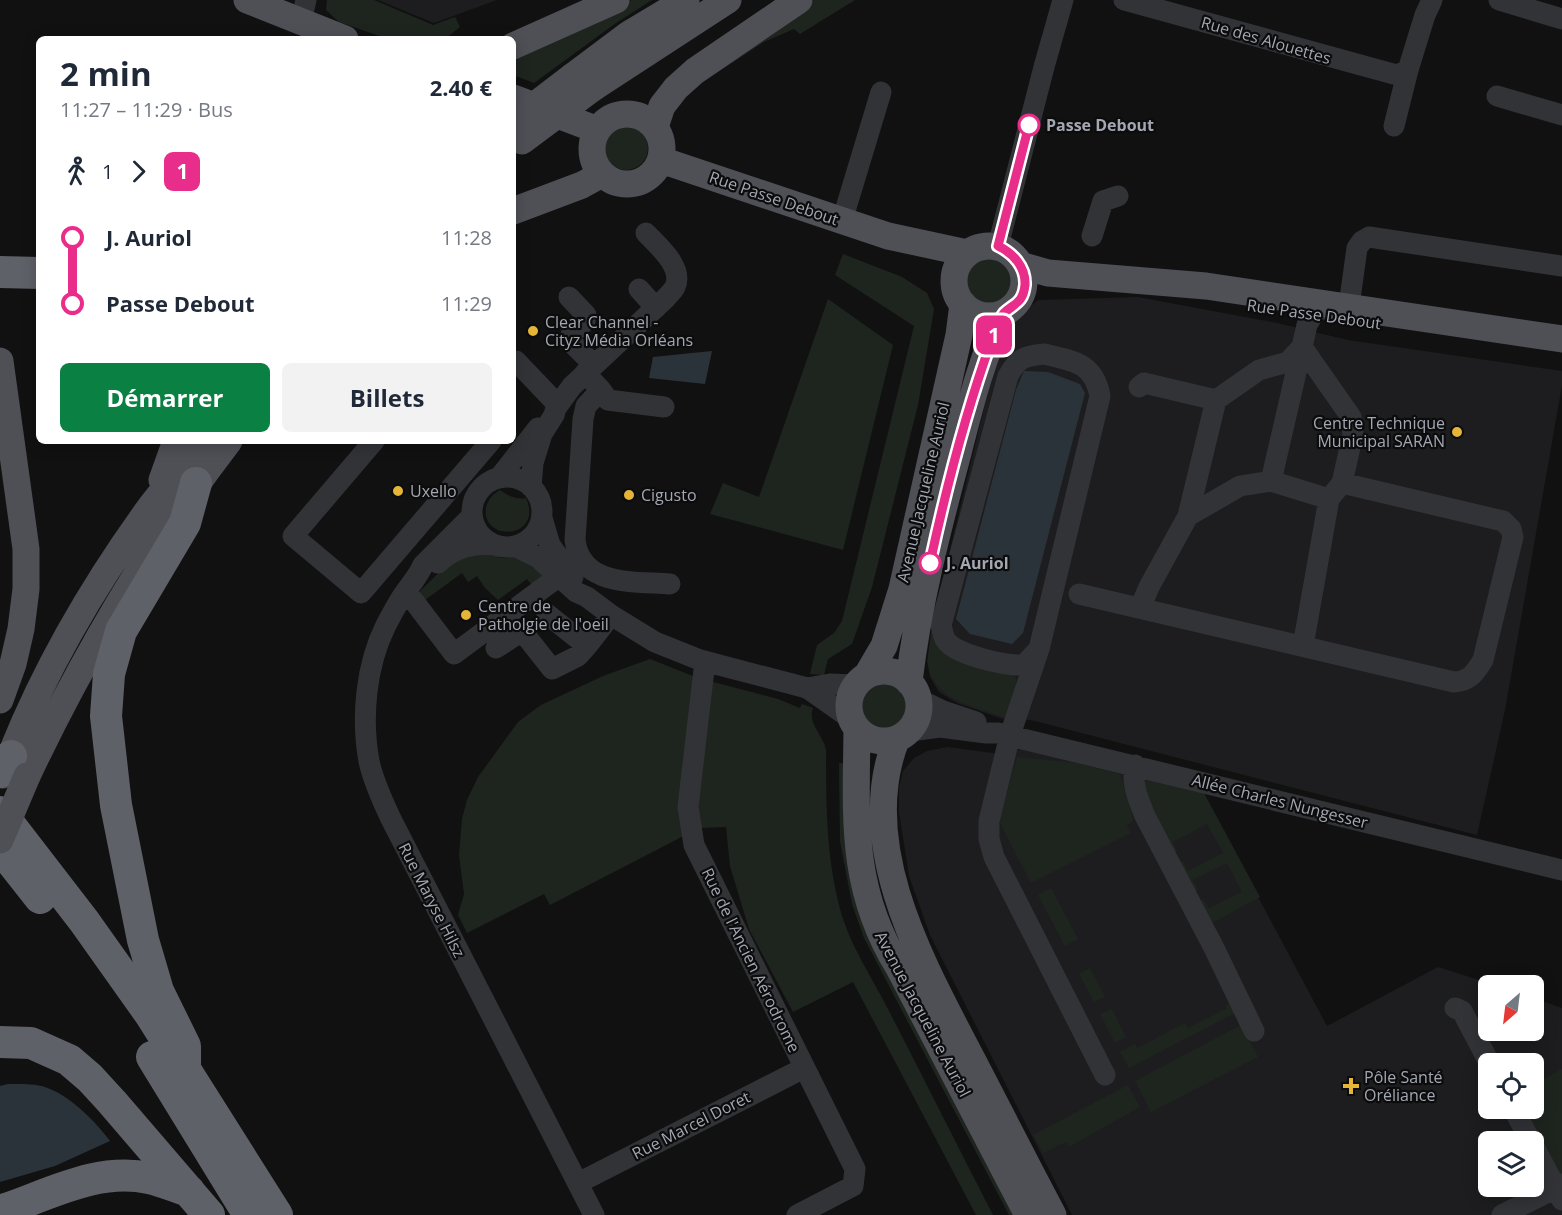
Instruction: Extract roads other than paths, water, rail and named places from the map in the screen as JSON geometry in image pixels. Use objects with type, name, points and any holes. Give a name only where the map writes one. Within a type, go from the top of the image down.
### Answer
[{"type":"highway","points":[[184,1068],[185,1046],[158,991],[143,940],[116,805],[106,716],[109,674],[121,631],[184,523],[196,483]]},
{"type":"highway","points":[[0,812],[84,921],[184,1068],[277,1215]]},
{"type":"highway","points":[[0,847],[80,950],[137,1032],[249,1215]]},
{"type":"highway","points":[[0,1042],[31,1043],[69,1060],[97,1086],[209,1215]]},
{"type":"highway","points":[[0,1210],[70,1185],[108,1176],[149,1178],[190,1191]]},
{"type":"main road","points":[[247,0],[304,11],[341,36]]},
{"type":"main road","points":[[516,45],[616,0]]},
{"type":"main road","points":[[516,137],[583,82],[628,34],[686,0]]},
{"type":"main road","points":[[583,82],[728,0]]},
{"type":"main road","points":[[655,127],[662,106],[676,88],[695,71],[799,0]]},
{"type":"main road","points":[[516,99],[587,126],[596,132]]},
{"type":"main road","points":[[626,113],[637,114],[647,119],[655,127],[661,137],[663,148],[656,171],[647,179],[636,184],[623,184],[612,181],[602,174],[595,164],[592,141],[605,121],[626,113]]},
{"type":"main road","name":"Rue Passe Debout","points":[[661,160],[888,236],[967,253]]},
{"type":"main road","points":[[516,210],[582,186],[602,174]]},
{"type":"main road","name":"Rue Passe Debout","points":[[888,236],[916,254],[959,294]]},
{"type":"main road","points":[[987,245],[998,246],[1007,250],[1020,265],[1024,277],[1013,304],[986,316],[970,310],[959,294],[958,264],[967,253],[987,245]]},
{"type":"main road","name":"Rue Passe Debout","points":[[1020,265],[1048,273],[1156,282],[1238,303],[1365,323],[1475,328]]},
{"type":"main road","name":"Rue Passe Debout","points":[[1013,304],[1102,279]]},
{"type":"main road","name":"Avenue Jacqueline Auriol","points":[[861,680],[884,646],[902,589],[959,334],[959,294]]},
{"type":"main road","name":"Avenue Jacqueline Auriol","points":[[914,690],[916,630],[936,532],[970,406],[991,343],[1013,304]]},
{"type":"main road","name":"Rue Passe Debout","points":[[1303,313],[1360,308],[1475,328],[1561,338]]},
{"type":"main road","points":[[0,361],[26,549],[26,589],[21,629],[13,664],[0,700]]},
{"type":"main road","points":[[152,506],[175,444]]},
{"type":"main road","points":[[0,840],[12,768],[37,696],[108,569],[152,506],[201,444]]},
{"type":"main road","points":[[0,785],[76,676],[146,557],[196,483],[227,444]]},
{"type":"main road","points":[[889,671],[903,677],[914,690],[918,716],[903,735],[887,742],[871,740],[854,724],[848,708],[850,696],[861,680],[874,672],[889,671]]},
{"type":"main road","name":"Avenue Jacqueline Auriol","points":[[854,724],[857,844],[863,880],[873,916],[887,949],[1028,1215]]},
{"type":"main road","name":"Avenue Jacqueline Auriol","points":[[903,735],[888,765],[884,801],[886,844],[901,908],[927,972],[1053,1215]]},
{"type":"street","points":[[998,246],[1044,67],[1064,0]]},
{"type":"street","name":"Rue des Alouettes","points":[[1124,0],[1388,74],[1397,75],[1408,70]]},
{"type":"street","points":[[1394,126],[1408,70],[1432,0]]},
{"type":"street","points":[[1499,0],[1562,19]]},
{"type":"street","points":[[842,221],[881,92]]},
{"type":"street","points":[[1497,96],[1562,115]]},
{"type":"street","points":[[1092,236],[1103,201],[1119,196]]},
{"type":"street","points":[[531,487],[532,463],[542,434],[572,386],[656,308],[675,286],[677,273],[671,262],[646,233]]},
{"type":"street","points":[[1360,308],[1357,248],[1362,241],[1370,237],[1562,266]]},
{"type":"street","points":[[639,289],[656,308]]},
{"type":"street","points":[[568,297],[586,315],[585,321],[571,335],[571,342],[608,400],[664,407]]},
{"type":"street","points":[[1271,481],[1302,347],[1303,313]]},
{"type":"street","points":[[1140,608],[1149,586],[1188,516],[1216,400],[1259,370],[1288,362],[1302,347]]},
{"type":"street","points":[[1302,347],[1351,417],[1353,434],[1336,491],[1302,646]]},
{"type":"street","points":[[1039,649],[1024,665],[1012,666],[959,651],[945,640],[941,625],[1008,376],[1015,363],[1028,356],[1044,354],[1064,358],[1086,368],[1097,380],[1100,396],[1039,649],[1004,734],[989,821],[991,848],[1105,1075]]},
{"type":"street","points":[[516,361],[557,407]]},
{"type":"street","points":[[1139,387],[1144,382],[1216,400]]},
{"type":"street","points":[[601,390],[586,406],[583,419],[575,540],[577,554],[600,576],[617,580],[670,584]]},
{"type":"street","points":[[557,407],[550,410],[499,478],[482,488],[476,496],[472,516],[480,534],[487,541],[537,557],[576,592],[666,648],[705,661],[807,688],[854,724]]},
{"type":"street","points":[[371,444],[293,536],[361,593],[464,482],[489,444]]},
{"type":"street","points":[[499,478],[511,477],[522,480],[538,496],[550,545],[587,597]]},
{"type":"street","points":[[1079,594],[1454,682],[1464,681],[1475,674],[1483,660],[1513,537],[1511,529],[1503,521],[1271,481],[1240,486],[1188,516]]},
{"type":"street","name":"Rue Maryse Hilsz","points":[[472,516],[423,566],[420,574],[399,601],[385,627],[373,661],[366,716],[370,762],[377,787],[390,818],[594,1215]]},
{"type":"street","points":[[506,546],[525,543],[539,528],[542,518]]},
{"type":"street","name":"Rue Maryse Hilsz","points":[[420,574],[429,570],[442,558],[467,546],[478,544],[506,546]]},
{"type":"street","points":[[413,600],[454,654],[558,577]]},
{"type":"street","points":[[548,614],[586,646]]},
{"type":"street","points":[[496,648],[522,630],[552,669],[578,656],[611,615]]},
{"type":"street","name":"Rue de l'Ancien Aérodrome","points":[[705,661],[688,807],[694,844],[855,1169],[853,1186],[809,1212]]},
{"type":"street","points":[[807,688],[861,680]]},
{"type":"street","name":"Allée Charles Nungesser","points":[[914,690],[943,711],[987,725],[1004,734]]},
{"type":"street","name":"Allée Charles Nungesser","points":[[903,735],[940,727],[1004,734],[1562,870]]},
{"type":"street","points":[[1135,765],[1132,775],[1137,797],[1145,816],[1200,919],[1254,1031]]},
{"type":"street","points":[[1455,1008],[1462,1011],[1484,1053]]},
{"type":"street","name":"Rue Marcel Doret","points":[[578,1183],[804,1068]]},
{"type":"street","points":[[1502,1215],[1560,1191],[1544,1164]]},
{"type":"place","name":"Passe Debout","points":[[1029,125]]},
{"type":"place","name":"Clear Channel - Cityz Média Orléans","points":[[533,331]]},
{"type":"place","name":"Centre Technique Municipal SARAN","points":[[1457,432]]},
{"type":"place","name":"Uxello","points":[[398,491]]},
{"type":"place","name":"Cigusto","points":[[629,495]]},
{"type":"place","name":"J. Auriol","points":[[930,563]]},
{"type":"place","name":"Centre de Patholgie de l'oeil","points":[[466,615]]},
{"type":"place","name":"Pôle Santé Oréliance","points":[[1351,1086]]}]
